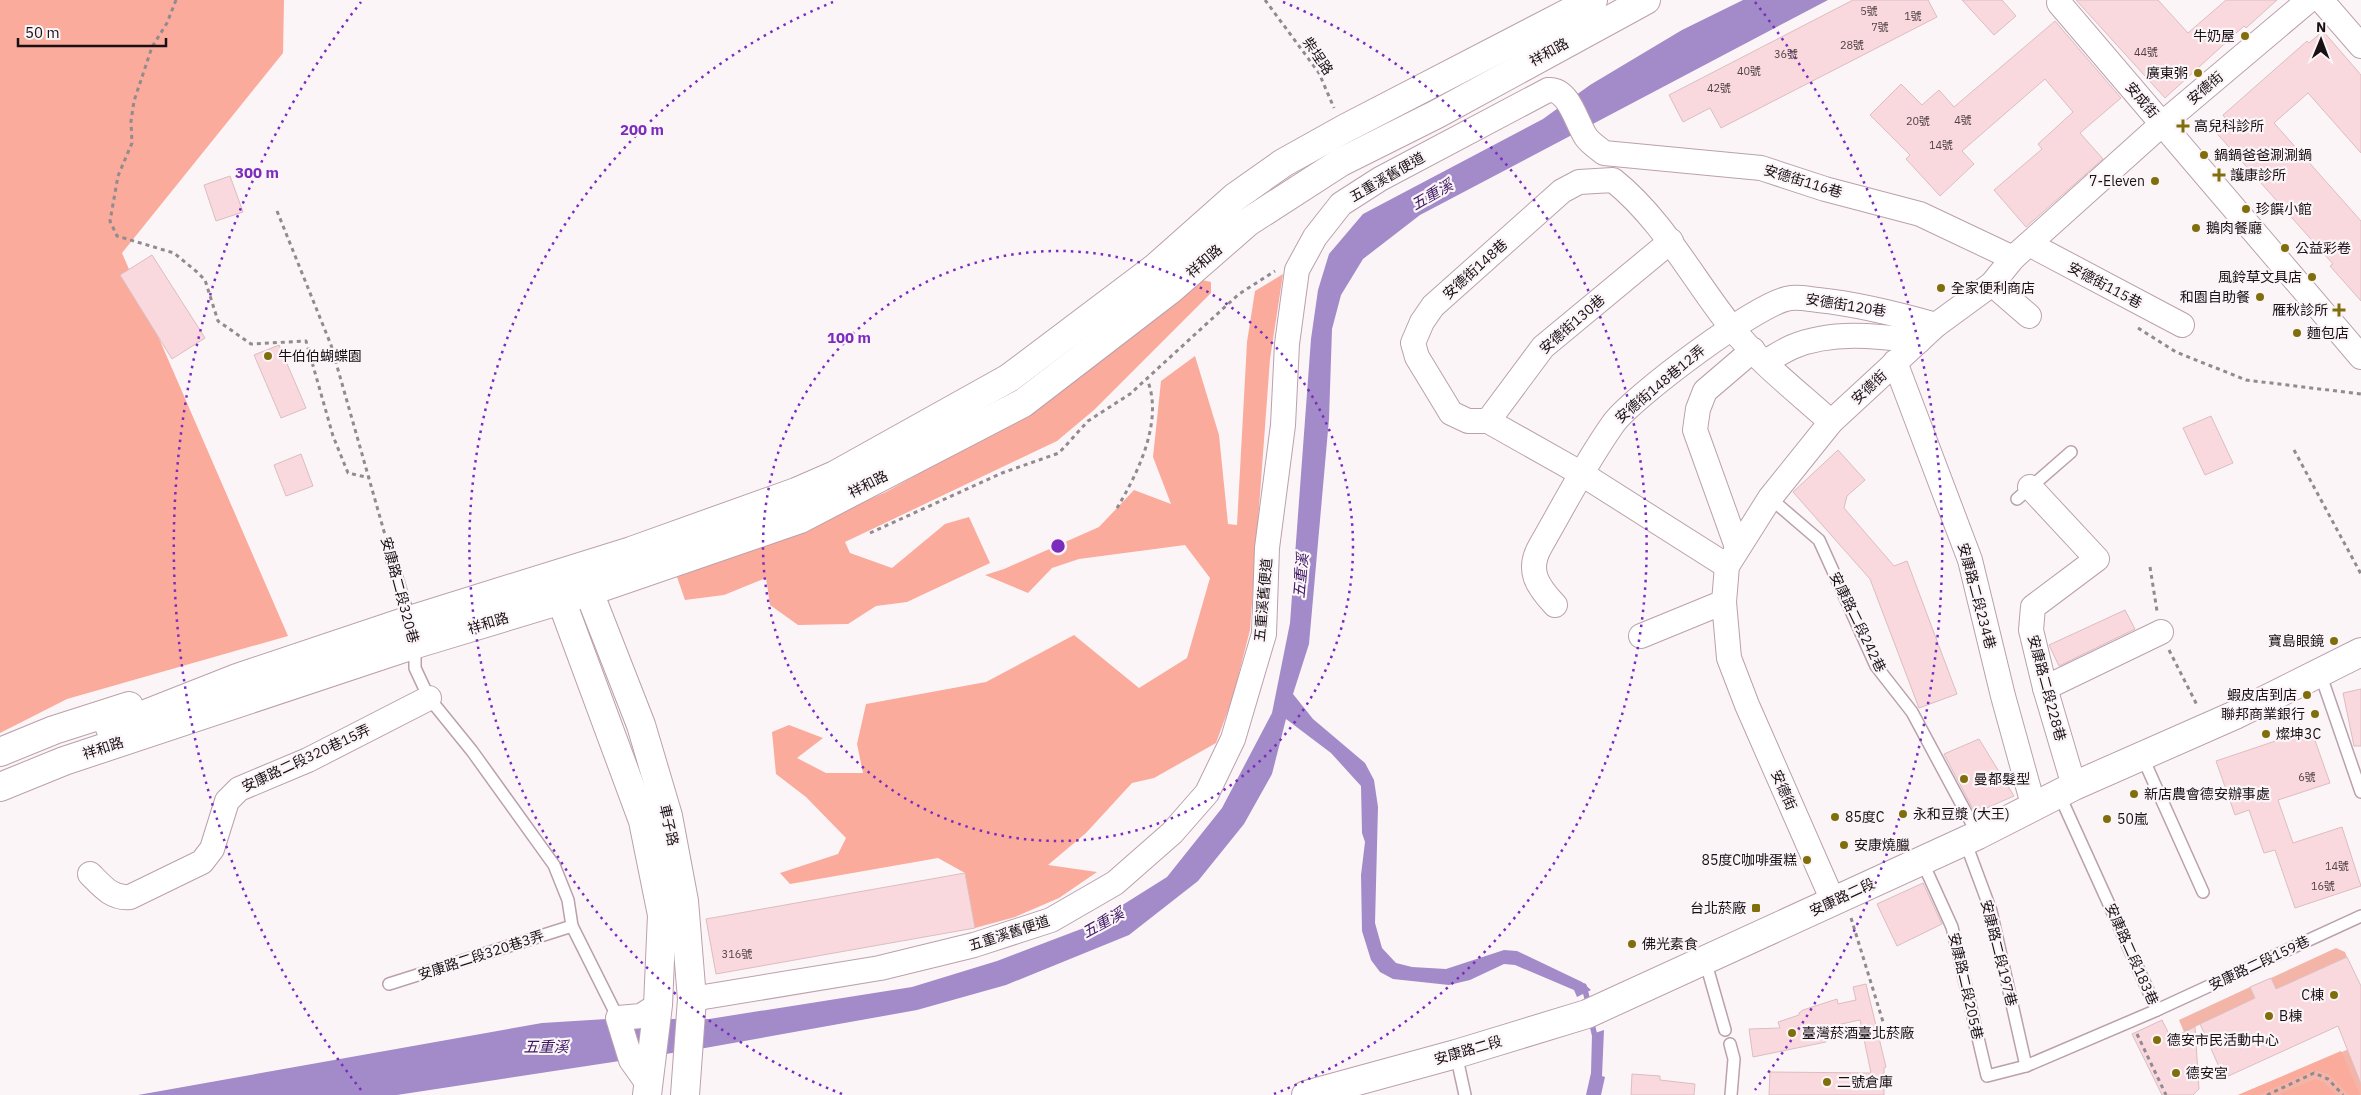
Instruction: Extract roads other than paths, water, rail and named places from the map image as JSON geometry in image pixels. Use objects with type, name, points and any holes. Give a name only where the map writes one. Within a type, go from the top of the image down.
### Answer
[{"type":"main road","name":"祥和路","points":[[584,580],[835,475],[1009,378],[1155,268],[1235,197],[1283,163],[1344,129],[1593,0]]},
{"type":"main road","name":"祥和路","points":[[0,772],[237,678],[413,632],[584,580],[800,519],[1023,403],[1170,290],[1248,222],[1333,167],[1436,114],[1646,0]]},
{"type":"main road","name":"車子路","points":[[584,580],[641,725],[668,816],[684,901],[692,999],[685,1095]]},
{"type":"main road","name":"車子路","points":[[557,588],[643,821],[662,915],[658,1006],[647,1089]]},
{"type":"main road","name":"祥和路","points":[[0,787],[64,761],[196,718],[413,632]]},
{"type":"main road","name":"安康路二段","points":[[1306,1095],[1456,1054],[1587,1014],[1972,838],[2066,790],[2234,714],[2361,652]]},
{"type":"main road","points":[[0,752],[54,730],[139,702],[237,678]]},
{"type":"main road","points":[[0,802],[196,718]]},
{"type":"street","name":"安德街","points":[[1839,898],[1747,705],[1729,658],[1724,602],[1732,556],[1770,498],[1831,422],[1928,333],[1992,284],[2021,251],[2162,124],[2309,0]]},
{"type":"street","points":[[2321,0],[2361,46]]},
{"type":"street","name":"安成街","points":[[2059,3],[2361,357]]},
{"type":"street","name":"五重溪舊便道","points":[[692,999],[880,968],[974,945],[1051,920],[1115,883],[1172,833],[1207,793],[1233,739],[1264,634],[1267,548],[1283,426],[1287,344],[1297,270],[1315,237],[1341,204],[1380,179],[1548,90],[1555,90],[1563,95],[1587,139]]},
{"type":"street","name":"安德街116巷","points":[[1587,139],[1604,153],[1761,168],[1826,189],[1920,214],[2021,251]]},
{"type":"street","name":"安德街148巷","points":[[1732,556],[1488,421],[1468,421],[1451,413],[1416,357],[1413,343],[1422,322],[1434,306],[1562,191],[1579,182],[1613,180],[1628,192],[1671,241],[1732,328],[1759,356],[1831,422]]},
{"type":"street","name":"安德街130巷","points":[[1488,421],[1543,346],[1671,241]]},
{"type":"street","name":"安德街115巷","points":[[2021,251],[2182,325]]},
{"type":"street","points":[[1992,284],[2029,316]]},
{"type":"street","name":"安德街120巷","points":[[1732,328],[1773,302],[1791,298],[1832,301],[1891,312],[1928,333]]},
{"type":"street","name":"安德街148巷12弄","points":[[1555,605],[1539,586],[1535,575],[1534,556],[1614,422],[1706,346],[1732,328]]},
{"type":"street","points":[[1732,556],[1695,430],[1698,409],[1705,391],[1759,356],[1825,338],[1928,333]]},
{"type":"street","name":"安康路二段234巷","points":[[1895,362],[1970,560],[2034,808]]},
{"type":"street","name":"安康路二段228巷","points":[[2023,493],[2096,560],[2033,607],[2031,630],[2066,790]]},
{"type":"street","points":[[1641,636],[1724,602]]},
{"type":"street","points":[[2045,688],[2161,632]]},
{"type":"street","name":"安康路二段320巷15弄","points":[[90,874],[112,894],[121,898],[130,897],[202,862],[212,849],[227,801],[239,789],[308,760],[429,698]]},
{"type":"street","points":[[618,1018],[641,1016],[658,1006]]},
{"type":"street","name":"安康路二段320巷","points":[[618,1018],[632,1060],[647,1089]]},
{"type":"lane","points":[[2023,493],[2071,452]]},
{"type":"lane","name":"安康路二段242巷","points":[[1770,498],[1819,540],[1876,666],[1912,712],[1972,838]]},
{"type":"lane","name":"安康路二段320巷","points":[[392,561],[413,632],[415,668],[429,698],[472,751],[554,865],[568,900],[572,926],[618,1018]]},
{"type":"lane","points":[[2320,671],[2361,792]]},
{"type":"lane","points":[[2142,756],[2203,892]]},
{"type":"lane","name":"安康路二段183巷","points":[[2026,1066],[2157,1010],[2066,790]]},
{"type":"lane","name":"安康路二段197巷","points":[[1972,838],[1991,911],[2026,1066]]},
{"type":"lane","name":"安康路二段205巷","points":[[1922,860],[1952,927],[1987,1076],[2026,1066]]},
{"type":"lane","name":"安康路二段159巷","points":[[2157,1010],[2361,916]]},
{"type":"lane","name":"安康路二段320巷3弄","points":[[390,984],[572,926]]},
{"type":"lane","points":[[1705,960],[1725,1030]]},
{"type":"lane","points":[[1730,1044],[1734,1059],[1731,1095]]},
{"type":"lane","points":[[1456,1054],[1465,1095]]},
{"type":"water","name":"五重溪","points":[[1743,0],[1828,0],[1420,215],[1363,259],[1341,295],[1332,329],[1329,419],[1309,644],[1293,694],[1313,719],[1365,763],[1374,780],[1378,807],[1375,923],[1382,948],[1396,963],[1412,967],[1446,969],[1504,950],[1517,951],[1582,982],[1591,990],[1577,997],[1574,990],[1515,965],[1504,964],[1470,980],[1449,985],[1393,979],[1380,972],[1371,960],[1362,931],[1361,875],[1365,842],[1362,833],[1361,786],[1331,753],[1286,719],[1272,774],[1244,824],[1198,881],[1129,935],[1006,985],[917,1010],[705,1048],[397,1095],[138,1095],[542,1023],[607,1019],[709,1019],[912,987],[997,961],[1089,926],[1167,877],[1222,808],[1272,713],[1290,623],[1311,339],[1318,290],[1329,254],[1363,214],[1543,119],[1590,85],[1682,30]]},
{"type":"water","points":[[1604,1030],[1602,1076],[1605,1077],[1601,1095],[1586,1095],[1591,1073],[1592,1034]]},
{"type":"waterway","points":[[1584,986],[1589,1006]]},
{"type":"waterway","points":[[1591,1020],[1596,1041]]},
{"type":"place","name":"牛奶屋","points":[[2245,36]]},
{"type":"place","name":"廣東粥","points":[[2198,73]]},
{"type":"place","name":"高兒科診所","points":[[2183,126]]},
{"type":"place","name":"鍋鍋爸爸涮涮鍋","points":[[2204,155]]},
{"type":"place","name":"護康診所","points":[[2219,175]]},
{"type":"place","name":"7-Eleven","points":[[2155,181]]},
{"type":"place","name":"珍饌小館","points":[[2246,209]]},
{"type":"place","name":"鵝肉餐廳","points":[[2196,228]]},
{"type":"place","name":"公益彩卷","points":[[2285,248]]},
{"type":"place","name":"風鈴草文具店","points":[[2312,277]]},
{"type":"place","name":"全家便利商店","points":[[1941,288]]},
{"type":"place","name":"和園自助餐","points":[[2260,297]]},
{"type":"place","name":"雁秋診所","points":[[2339,310]]},
{"type":"place","name":"麵包店","points":[[2297,333]]},
{"type":"place","name":"牛伯伯蝴蝶園","points":[[268,356]]},
{"type":"place","name":"寶島眼鏡","points":[[2334,641]]},
{"type":"place","name":"蝦皮店到店","points":[[2307,695]]},
{"type":"place","name":"聯邦商業銀行","points":[[2315,714]]},
{"type":"place","name":"燦坤3C","points":[[2266,734]]},
{"type":"place","name":"曼都髮型","points":[[1964,779]]},
{"type":"place","name":"新店農會德安辦事處","points":[[2134,794]]},
{"type":"place","name":"永和豆漿 (大王)","points":[[1903,814]]},
{"type":"place","name":"85度C","points":[[1835,817]]},
{"type":"place","name":"50嵐","points":[[2107,819]]},
{"type":"place","name":"安康燒臘","points":[[1844,845]]},
{"type":"place","name":"85度C咖啡蛋糕","points":[[1807,860]]},
{"type":"place","name":"台北菸廠","points":[[1756,908]]},
{"type":"place","name":"佛光素食","points":[[1632,944]]},
{"type":"place","name":"C棟","points":[[2334,995]]},
{"type":"place","name":"B棟","points":[[2269,1016]]},
{"type":"place","name":"臺灣菸酒臺北菸廠","points":[[1792,1033]]},
{"type":"place","name":"德安市民活動中心","points":[[2157,1040]]},
{"type":"place","name":"德安宮","points":[[2176,1073]]},
{"type":"place","name":"二號倉庫","points":[[1827,1082]]}]
